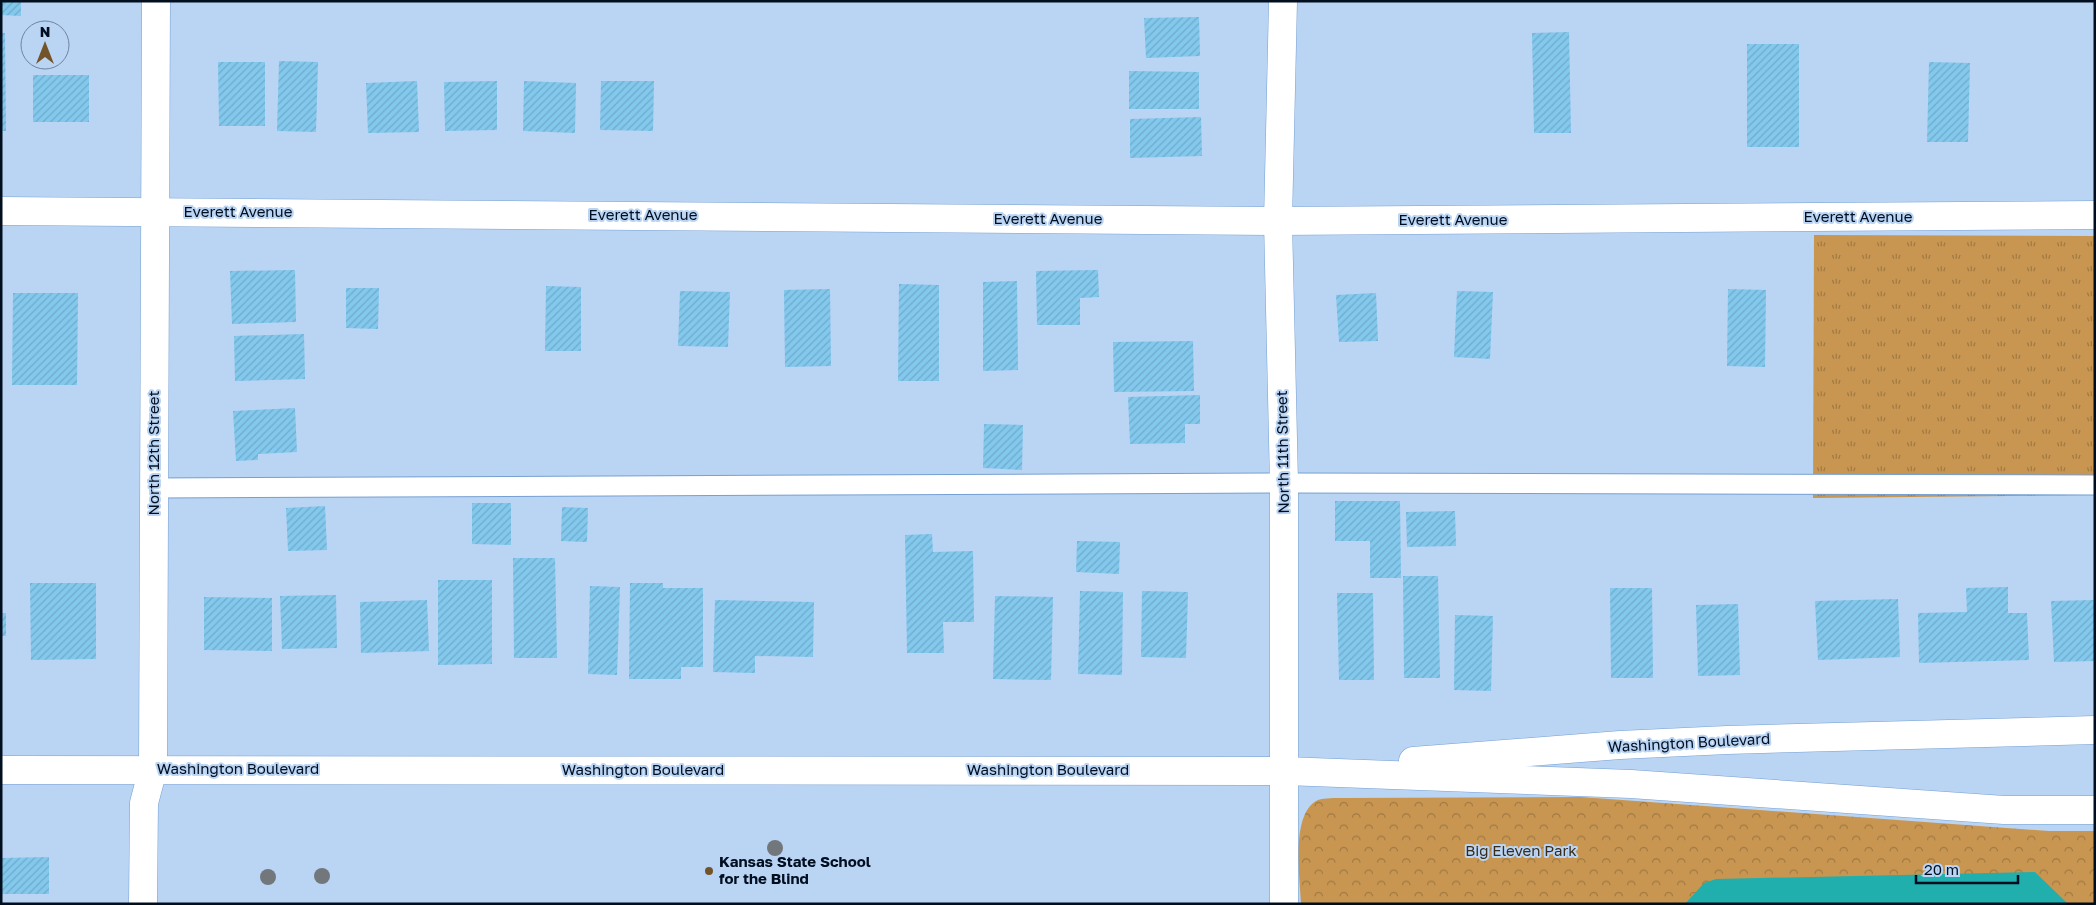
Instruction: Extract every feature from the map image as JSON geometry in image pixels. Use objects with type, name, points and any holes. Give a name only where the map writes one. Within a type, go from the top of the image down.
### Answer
[{"type":"street","name":"North 12th Street","points":[[143,904],[144,803],[152,769],[156,1]]},
{"type":"street","name":"North 11th Street","points":[[1283,1],[1278,221],[1284,483],[1284,904]]},
{"type":"street","name":"Everett Avenue","points":[[1,211],[1278,221],[2095,216]]},
{"type":"street","name":"Washington Boulevard","points":[[1284,771],[1620,745],[1727,740],[2095,730]]},
{"type":"street","name":"Washington Boulevard","points":[[1,770],[1284,771],[1640,785],[2004,810],[2095,810]]},
{"type":"lane","points":[[154,488],[1284,483],[2095,485]]},
{"type":"green space","points":[[1814,235],[2095,236],[2095,495],[1813,498]]},
{"type":"green space","name":"Big Eleven Park","points":[[1581,797],[2049,831],[2095,831],[2095,904],[1301,904],[1300,832],[1303,818],[1309,807],[1318,800],[1327,798]]},
{"type":"shaded area","points":[[2035,872],[2068,904],[1685,904],[1704,883],[1716,879]]},
{"type":"building","points":[[1,1],[21,1],[21,16],[1,15]]},
{"type":"building","points":[[1199,17],[1200,56],[1146,58],[1144,18]]},
{"type":"building","points":[[1569,32],[1571,133],[1534,133],[1532,33]]},
{"type":"building","points":[[1,33],[5,33],[6,131],[1,131]]},
{"type":"building","points":[[1747,44],[1799,44],[1799,147],[1747,147]]},
{"type":"building","points":[[279,61],[318,62],[316,132],[277,131]]},
{"type":"building","points":[[218,62],[265,62],[265,126],[219,126]]},
{"type":"building","points":[[1929,62],[1970,63],[1968,142],[1927,142]]},
{"type":"building","points":[[1129,71],[1199,72],[1199,109],[1129,109]]},
{"type":"building","points":[[33,75],[89,75],[89,122],[33,122]]},
{"type":"building","points":[[417,81],[419,132],[368,133],[366,83]]},
{"type":"building","points":[[497,81],[497,130],[445,131],[444,82]]},
{"type":"building","points":[[524,81],[576,83],[575,133],[523,131]]},
{"type":"building","points":[[601,81],[654,81],[653,131],[600,130]]},
{"type":"building","points":[[1201,117],[1202,156],[1130,158],[1130,119]]},
{"type":"building","points":[[295,270],[296,322],[232,324],[230,271]]},
{"type":"building","points":[[1098,270],[1099,297],[1080,298],[1080,325],[1037,325],[1036,271]]},
{"type":"building","points":[[1017,281],[1018,370],[983,371],[983,282]]},
{"type":"building","points":[[899,284],[939,285],[939,381],[898,381]]},
{"type":"building","points":[[546,286],[581,287],[581,351],[545,351]]},
{"type":"building","points":[[346,288],[379,288],[378,329],[346,328]]},
{"type":"building","points":[[830,289],[831,366],[785,367],[784,290]]},
{"type":"building","points":[[1728,289],[1766,290],[1765,367],[1727,366]]},
{"type":"building","points":[[680,291],[730,292],[728,347],[678,346]]},
{"type":"building","points":[[1457,291],[1493,292],[1490,359],[1454,357]]},
{"type":"building","points":[[13,293],[78,293],[77,385],[12,385]]},
{"type":"building","points":[[1376,293],[1378,341],[1339,342],[1336,295]]},
{"type":"building","points":[[304,334],[305,379],[235,381],[234,336]]},
{"type":"building","points":[[1193,341],[1194,391],[1114,392],[1113,342]]},
{"type":"building","points":[[1200,395],[1200,424],[1185,424],[1185,443],[1130,444],[1128,397]]},
{"type":"building","points":[[295,408],[297,452],[258,454],[258,460],[236,461],[233,411]]},
{"type":"building","points":[[984,424],[1023,425],[1022,470],[983,468]]},
{"type":"building","points":[[1335,501],[1400,501],[1401,578],[1370,578],[1370,541],[1335,541]]},
{"type":"building","points":[[472,503],[511,503],[511,545],[472,544]]},
{"type":"building","points":[[325,506],[327,550],[288,551],[286,508]]},
{"type":"building","points":[[562,507],[588,508],[587,542],[561,541]]},
{"type":"building","points":[[1455,511],[1456,546],[1407,547],[1406,512]]},
{"type":"building","points":[[932,534],[933,552],[973,551],[974,622],[943,622],[944,653],[907,653],[905,535]]},
{"type":"building","points":[[1077,541],[1120,542],[1119,574],[1076,572]]},
{"type":"building","points":[[513,558],[555,558],[557,658],[514,658]]},
{"type":"building","points":[[1403,576],[1438,576],[1440,678],[1404,678]]},
{"type":"building","points":[[438,580],[492,580],[492,664],[438,665]]},
{"type":"building","points":[[30,583],[96,583],[96,659],[31,660]]},
{"type":"building","points":[[630,583],[663,583],[663,588],[703,588],[703,667],[681,667],[681,679],[629,679]]},
{"type":"building","points":[[590,586],[620,587],[617,675],[588,674]]},
{"type":"building","points":[[2008,587],[2008,613],[2027,613],[2029,660],[1919,663],[1918,613],[1967,612],[1966,588]]},
{"type":"building","points":[[1610,588],[1652,588],[1653,678],[1611,678]]},
{"type":"building","points":[[1080,591],[1123,592],[1122,675],[1078,674]]},
{"type":"building","points":[[1142,591],[1188,592],[1186,658],[1141,657]]},
{"type":"building","points":[[1337,593],[1373,593],[1374,680],[1339,680]]},
{"type":"building","points":[[336,595],[337,648],[282,649],[280,596]]},
{"type":"building","points":[[995,596],[1053,597],[1051,680],[993,679]]},
{"type":"building","points":[[204,597],[272,598],[272,651],[204,650]]},
{"type":"building","points":[[1898,599],[1900,657],[1818,660],[1815,601]]},
{"type":"building","points":[[427,600],[429,651],[361,653],[360,602]]},
{"type":"building","points":[[715,600],[814,602],[813,657],[755,656],[755,673],[713,672]]},
{"type":"building","points":[[2095,600],[2095,661],[2054,662],[2051,601]]},
{"type":"building","points":[[1738,604],[1740,675],[1698,676],[1696,605]]},
{"type":"building","points":[[1,613],[6,613],[6,636],[1,636]]},
{"type":"building","points":[[1455,615],[1493,616],[1491,691],[1454,690]]},
{"type":"building","points":[[49,857],[49,894],[1,894],[1,858]]},
{"type":"place","name":"Kansas State School for the Blind","points":[[709,871]]}]
